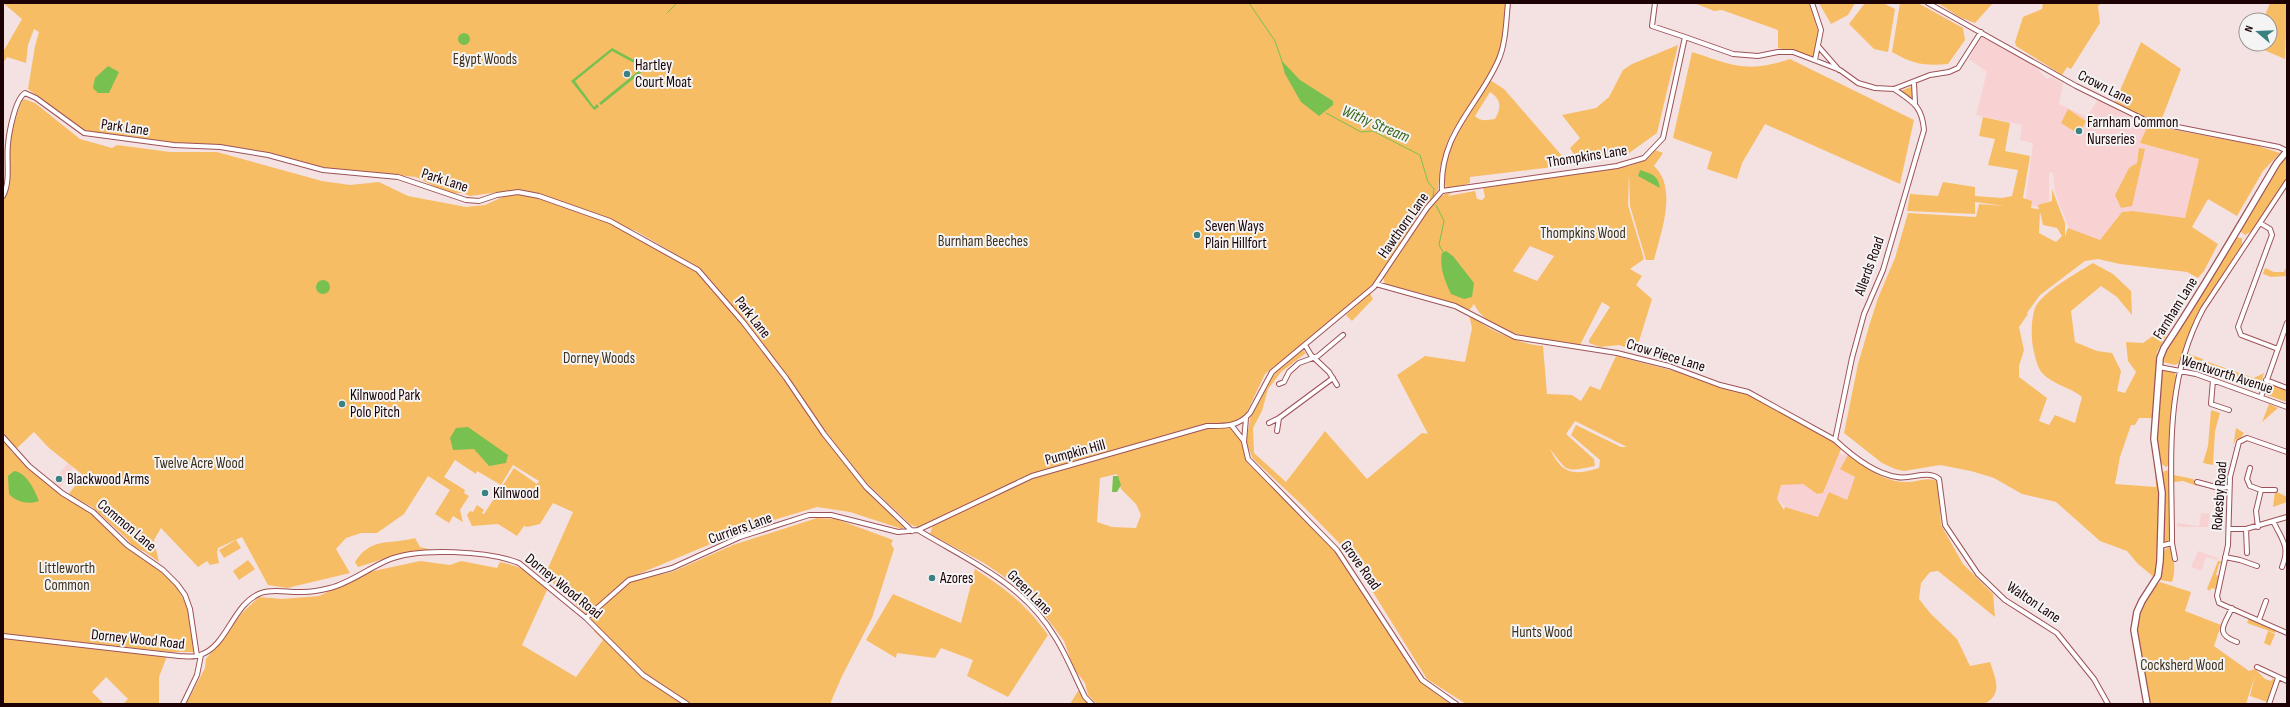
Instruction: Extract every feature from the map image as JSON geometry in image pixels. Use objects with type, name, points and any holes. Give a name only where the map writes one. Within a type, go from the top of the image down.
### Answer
[{"type":"street","name":"Hawthorn Lane","points":[[1246,418],[1272,372],[1353,307],[1376,284],[1427,208],[1442,191],[1441,176],[1450,141],[1499,59],[1508,3]]},
{"type":"street","points":[[1655,3],[1652,26],[1733,54],[1758,56],[1778,52],[1793,52],[1840,70]]},
{"type":"street","points":[[1812,3],[1821,30],[1815,60]]},
{"type":"street","name":"Crown Lane","points":[[1928,3],[2076,86],[2147,121],[2279,147],[2287,151]]},
{"type":"street","points":[[1818,46],[1840,70],[1858,83],[1875,88],[1894,89],[1914,83],[1930,75],[1949,72],[1958,68],[1981,32]]},
{"type":"street","name":"Thompkins Lane","points":[[1442,191],[1617,166],[1644,158],[1663,138],[1685,37]]},
{"type":"street","name":"Allerds Road","points":[[1835,440],[1844,403],[1852,358],[1861,326],[1883,270],[1924,130],[1923,117],[1915,103],[1914,83]]},
{"type":"street","points":[[1894,89],[1915,103]]},
{"type":"street","name":"Park Lane","points":[[3,196],[6,190],[8,174],[8,144],[18,100],[25,92],[36,98],[84,133],[174,145],[220,147],[268,155],[323,170],[398,177],[466,200],[479,201],[497,195],[518,192],[539,196],[610,221],[698,270],[743,322],[786,378],[824,434],[866,487],[912,531]]},
{"type":"street","name":"Farnham Lane","points":[[2148,704],[2134,630],[2137,612],[2142,601],[2158,576],[2161,482],[2154,439],[2159,367],[2164,348],[2191,306],[2228,241],[2277,163],[2287,151]]},
{"type":"street","points":[[2175,559],[2172,543],[2172,414],[2180,370],[2194,326],[2200,315],[2287,182]]},
{"type":"street","points":[[2260,223],[2270,229],[2272,235],[2238,327],[2241,336],[2278,349]]},
{"type":"street","name":"Crow Piece Lane","points":[[1376,284],[1455,306],[1515,337],[1617,353],[1669,366],[1720,385],[1748,392],[1835,440],[1845,449],[1887,474],[1898,478],[1929,474],[1936,476]]},
{"type":"street","points":[[2261,397],[2287,323]]},
{"type":"street","points":[[1279,384],[1284,382],[1290,372],[1299,363],[1323,352],[1343,336]]},
{"type":"street","points":[[1306,346],[1313,356],[1324,366],[1337,385]]},
{"type":"street","name":"Wentworth Avenue","points":[[2159,367],[2180,370],[2213,380],[2287,407]]},
{"type":"street","points":[[1269,423],[1279,418],[1333,378]]},
{"type":"street","points":[[2213,380],[2211,404],[2229,410]]},
{"type":"street","points":[[2266,380],[2287,388]]},
{"type":"street","name":"Pumpkin Hill","points":[[918,530],[1032,476],[1097,459],[1207,426],[1232,426],[1246,418]]},
{"type":"street","name":"Grove Road","points":[[1246,418],[1244,442],[1248,459],[1257,470],[1281,491],[1337,550],[1422,680],[1456,704]]},
{"type":"street","points":[[1277,431],[1279,418]]},
{"type":"street","name":"Grove Road","points":[[1232,426],[1244,442]]},
{"type":"street","name":"Common Lane","points":[[3,437],[29,466],[62,493],[93,512],[127,545],[163,570],[177,584],[185,595],[190,610],[199,655],[197,675],[183,704]]},
{"type":"street","name":"Rokesby Road","points":[[2232,608],[2219,603],[2217,596],[2229,529],[2229,487],[2234,457],[2239,442],[2243,439],[2253,440],[2287,452]]},
{"type":"street","points":[[2250,468],[2248,483],[2261,490],[2275,490]]},
{"type":"street","name":"Walton Lane","points":[[1936,476],[1939,479],[1945,524],[1978,574],[2005,600],[2058,633],[2094,679],[2108,704]]},
{"type":"street","points":[[2197,482],[2220,488],[2229,487]]},
{"type":"street","points":[[2258,527],[2256,511],[2261,490]]},
{"type":"street","name":"Curriers Lane","points":[[586,618],[629,580],[672,568],[740,537],[809,515],[831,515],[898,532],[918,530]]},
{"type":"street","points":[[2229,529],[2246,530],[2287,518]]},
{"type":"street","points":[[2274,523],[2286,548],[2286,559],[2282,567]]},
{"type":"street","name":"Green Lane","points":[[918,530],[988,570],[1005,582],[1036,612],[1055,636],[1085,697],[1092,704]]},
{"type":"street","points":[[2246,530],[2247,553]]},
{"type":"street","points":[[2160,546],[2172,543]]},
{"type":"street","name":"Dorney Wood Road","points":[[3,636],[178,656],[199,655],[218,642],[234,617],[249,600],[261,593],[274,591],[303,592],[332,587],[389,559],[425,553],[478,553],[508,559],[519,563],[586,618],[643,675],[687,704]]},
{"type":"street","points":[[2225,557],[2257,566]]},
{"type":"street","points":[[2258,620],[2266,601]]},
{"type":"street","points":[[2236,642],[2226,638],[2223,633],[2223,628],[2232,608],[2287,633]]},
{"type":"street","points":[[2257,667],[2287,681]]},
{"type":"street","points":[[2269,704],[2278,678]]},
{"type":"shaded area","points":[[464,33],[468,35],[470,39],[468,43],[464,45],[460,43],[458,39],[460,35]]},
{"type":"shaded area","points":[[1982,36],[2033,64],[2047,79],[2051,77],[2063,83],[2059,104],[2087,117],[2098,99],[2126,115],[2154,124],[2148,126],[2140,143],[2199,159],[2185,218],[2133,211],[2122,212],[2100,240],[2069,229],[2055,192],[2053,173],[2049,172],[2049,201],[2038,207],[2025,205],[2033,143],[2020,140],[2022,125],[1976,115],[1987,72],[1969,59]]},
{"type":"shaded area","points":[[612,48],[638,62],[636,64],[612,51],[575,81],[594,107],[597,104],[599,107],[594,110],[571,81]]},
{"type":"shaded area","points":[[1281,60],[1300,80],[1333,101],[1333,105],[1319,116],[1301,102],[1285,74]]},
{"type":"shaded area","points":[[640,63],[648,67],[601,105],[599,103],[642,68],[638,65]]},
{"type":"shaded area","points":[[108,66],[119,72],[109,93],[98,93],[93,88],[95,78]]},
{"type":"shaded area","points":[[1640,170],[1654,176],[1658,180],[1660,188],[1638,176]]},
{"type":"shaded area","points":[[1446,251],[1453,256],[1474,283],[1472,297],[1464,299],[1451,294],[1441,263],[1442,253]]},
{"type":"shaded area","points":[[323,280],[328,282],[330,287],[328,292],[323,294],[318,292],[316,287],[318,282]]},
{"type":"shaded area","points":[[468,427],[508,455],[506,463],[489,466],[474,449],[453,450],[450,438],[456,428]]},
{"type":"shaded area","points":[[1839,454],[1848,455],[1841,469],[1855,477],[1847,500],[1818,517],[1785,507],[1777,499],[1781,484],[1803,484],[1817,494],[1823,493]]},
{"type":"shaded area","points":[[68,463],[73,468],[60,488],[52,483]]},
{"type":"shaded area","points":[[14,471],[19,472],[26,478],[39,501],[31,503],[23,502],[15,499],[9,494],[8,476]]},
{"type":"shaded area","points":[[1113,476],[1118,476],[1121,485],[1117,492],[1112,492]]},
{"type":"shaded area","points":[[2201,513],[2210,514],[2208,527],[2177,527],[2177,523],[2199,526]]},
{"type":"shaded area","points":[[2198,551],[2218,558],[2218,560],[2206,557],[2201,571],[2191,567]]},
{"type":"green space","name":"Burnham Beeches","points":[[3,3],[1507,3],[1500,53],[1491,73],[1453,130],[1447,142],[1440,168],[1438,190],[1373,284],[1350,306],[1265,374],[1244,418],[1227,424],[1209,425],[1028,475],[977,502],[918,527],[911,525],[858,475],[750,328],[707,276],[696,266],[636,231],[554,199],[525,191],[507,191],[470,196],[462,193],[447,193],[416,177],[324,168],[268,154],[84,132],[28,89],[35,46],[39,32],[34,29],[28,45],[26,63],[7,57],[3,63],[3,52],[22,19]]},
{"type":"green space","points":[[1694,3],[1810,3],[1818,31],[1814,58],[1778,48],[1778,30],[1722,10],[1714,11]]},
{"type":"green space","points":[[1819,3],[1855,3],[1848,15],[1831,24]]},
{"type":"green space","points":[[1865,3],[1883,3],[1895,9],[1888,52],[1874,49],[1849,24]]},
{"type":"green space","points":[[1900,3],[1918,3],[1963,28],[1965,40],[1948,64],[1932,65],[1912,62],[1892,52]]},
{"type":"green space","points":[[1938,3],[1993,3],[1975,23],[1959,17]]},
{"type":"green space","points":[[2043,3],[2101,3],[2098,6],[2100,23],[2071,69],[2067,67],[2062,75],[2016,46],[2015,42],[2023,17],[2042,9]]},
{"type":"green space","points":[[2270,3],[2287,3],[2285,59],[2268,52],[2278,52],[2278,12],[2266,12]]},
{"type":"green space","points":[[2141,42],[2181,69],[2161,121],[2133,113],[2115,102]]},
{"type":"green space","points":[[1678,45],[1657,133],[1625,156],[1582,159],[1579,163],[1570,148],[1580,138],[1562,115],[1596,108],[1609,97],[1623,70],[1632,64]]},
{"type":"green space","points":[[1692,52],[1730,64],[1751,67],[1762,66],[1790,59],[1914,120],[1900,184],[1765,124],[1742,163],[1737,179],[1707,169],[1712,152],[1673,138]]},
{"type":"green space","points":[[1490,80],[1504,89],[1570,165],[1470,177],[1470,183],[1447,190],[1443,179],[1451,140]],"holes":[[[1490,92],[1494,95],[1499,104],[1495,119],[1484,120],[1477,118],[1475,116]]]},
{"type":"green space","points":[[1913,86],[1913,99],[1900,91]]},
{"type":"green space","points":[[24,99],[35,103],[80,139],[112,148],[117,145],[170,152],[217,152],[322,181],[350,185],[379,182],[408,196],[466,207],[485,205],[507,195],[521,194],[538,197],[605,220],[697,272],[742,323],[859,482],[905,525],[902,529],[850,512],[817,507],[754,526],[629,578],[587,615],[545,575],[573,512],[553,503],[540,524],[527,527],[524,526],[517,536],[498,524],[472,526],[467,515],[470,511],[473,512],[477,505],[484,510],[482,513],[484,514],[514,468],[537,484],[539,481],[513,465],[501,485],[477,471],[476,474],[455,460],[444,477],[465,490],[464,493],[469,496],[460,510],[463,522],[453,516],[449,523],[435,514],[450,490],[428,476],[404,514],[377,533],[361,533],[346,538],[336,549],[350,573],[287,588],[268,585],[242,537],[218,548],[217,553],[219,563],[210,565],[207,561],[198,567],[161,528],[154,540],[159,562],[145,552],[132,546],[127,539],[92,507],[68,495],[83,475],[49,448],[34,432],[15,450],[3,436],[3,187],[7,175],[11,133],[21,103]]},
{"type":"green space","points":[[2068,109],[2086,121],[2081,130],[2079,129],[2077,133],[2061,123]]},
{"type":"green space","points":[[1983,117],[2010,123],[2005,151],[2030,156],[2023,198],[2032,201],[2031,208],[2039,209],[2038,205],[2052,201],[2052,189],[2065,223],[2065,236],[2068,228],[2100,240],[2122,212],[2133,211],[2185,218],[2199,159],[2140,143],[2148,125],[2255,145],[2280,153],[2263,171],[2237,216],[2208,199],[2192,227],[2218,244],[2204,271],[2198,278],[2187,272],[2120,264],[2098,259],[2085,261],[2040,295],[2019,327],[2024,350],[2019,366],[2019,377],[2047,398],[2039,421],[2049,425],[2055,415],[2075,423],[2082,397],[2047,378],[2039,369],[2036,362],[2032,338],[2033,318],[2035,308],[2044,296],[2061,283],[2093,263],[2113,274],[2131,291],[2132,315],[2117,297],[2101,286],[2071,311],[2075,342],[2097,351],[2112,353],[2121,371],[2117,391],[2125,393],[2136,372],[2128,361],[2126,342],[2143,343],[2157,333],[2192,290],[2157,352],[2153,418],[2139,418],[2135,425],[2131,425],[2120,457],[2115,484],[2156,487],[2153,442],[2161,491],[2160,548],[2155,578],[2138,564],[2127,551],[2100,541],[2056,502],[2022,494],[1994,478],[1971,471],[1940,465],[1904,471],[1895,469],[1882,463],[1844,433],[1858,364],[1878,298],[1895,258],[1908,213],[1976,217],[1979,204],[2005,206],[1975,202],[1975,214],[1907,211],[1910,194],[1938,196],[1943,182],[1975,187],[1975,196],[2002,198],[2012,196],[2018,170],[1988,165],[1995,139],[1979,136]],"holes":[[[2040,212],[2043,225],[2057,228],[2062,236],[2056,242],[2039,233]]]},
{"type":"green space","points":[[2139,148],[2145,149],[2132,206],[2121,208],[2115,195],[2129,168],[2137,163]]},
{"type":"green space","name":"Thompkins Wood","points":[[1655,150],[1663,153],[1654,166],[1661,175],[1665,186],[1666,211],[1654,260],[1646,260],[1630,206],[1629,173],[1628,205],[1644,259],[1630,269],[1642,276],[1636,285],[1652,299],[1636,351],[1619,345],[1600,347],[1589,343],[1589,340],[1610,307],[1602,302],[1580,345],[1552,342],[1521,335],[1493,324],[1482,315],[1474,304],[1469,311],[1427,295],[1385,284],[1383,277],[1433,202],[1445,194],[1451,193],[1448,196],[1475,191],[1477,199],[1482,200],[1485,197],[1483,188],[1629,166],[1645,160]],"holes":[[[1530,246],[1554,256],[1537,281],[1513,271]]]},
{"type":"green space","points":[[2287,156],[2287,179],[2252,231],[2245,235],[2239,230],[2278,165]]},
{"type":"green space","points":[[2234,237],[2242,238],[2242,245],[2200,309],[2193,323],[2179,363],[2175,365],[2163,362],[2162,354]]},
{"type":"green space","points":[[2265,268],[2274,272],[2284,272],[2285,269],[2287,270],[2287,276],[2271,277],[2263,274]]},
{"type":"green space","points":[[1370,293],[1373,299],[1352,321],[1346,315]]},
{"type":"green space","name":"Hunts Wood","points":[[1469,315],[1504,335],[1523,342],[1543,346],[1547,394],[1572,395],[1581,401],[1590,386],[1600,390],[1616,356],[1674,371],[1675,369],[1720,385],[1748,392],[1829,438],[1841,449],[1823,493],[1817,494],[1803,484],[1781,485],[1777,499],[1784,510],[1785,507],[1818,517],[1829,492],[1847,500],[1855,477],[1840,469],[1848,455],[1874,473],[1888,479],[1904,482],[1925,479],[1938,481],[1941,525],[1963,564],[1993,594],[1995,617],[1938,571],[1930,572],[1921,583],[1919,599],[1930,613],[1957,639],[1970,666],[1990,662],[1996,680],[1996,691],[1994,695],[1984,704],[1466,704],[1427,679],[1348,552],[1301,504],[1253,459],[1246,442],[1251,414],[1266,385],[1279,369],[1303,350],[1306,353],[1281,372],[1268,389],[1262,411],[1253,428],[1254,453],[1286,482],[1325,431],[1367,479],[1422,433],[1428,434],[1397,375],[1425,356],[1465,362],[1472,328]],"holes":[[[1575,421],[1627,447],[1621,447],[1576,425],[1571,435],[1600,460],[1599,468],[1582,472],[1569,471],[1564,468],[1559,464],[1550,449],[1564,467],[1568,469],[1572,470],[1595,466],[1594,459],[1566,434]]]},
{"type":"green space","points":[[2189,354],[2203,359],[2198,369],[2184,364]]},
{"type":"green space","points":[[2205,361],[2254,378],[2264,373],[2260,387],[2255,389],[2200,370]]},
{"type":"green space","points":[[2165,369],[2174,372],[2177,378],[2171,415],[2170,464],[2166,467],[2160,463],[2155,437],[2161,372]]},
{"type":"green space","points":[[2270,384],[2287,390],[2287,402],[2267,395],[2265,392],[2267,385]]},
{"type":"green space","points":[[2269,404],[2278,408],[2262,422]]},
{"type":"green space","points":[[2211,410],[2220,413],[2215,431],[2213,465],[2203,463],[2208,446]]},
{"type":"green space","points":[[1223,427],[1234,429],[1243,441],[1249,464],[1292,501],[1317,530],[1333,542],[1344,555],[1419,681],[1451,704],[1097,704],[1088,695],[1085,683],[1074,669],[1064,641],[1034,601],[1016,585],[984,563],[930,534],[933,525],[1035,476],[1210,428]],"holes":[[[1117,474],[1121,489],[1136,504],[1141,515],[1136,528],[1112,527],[1097,522],[1100,478]]]},
{"type":"green space","points":[[2236,428],[2244,433],[2239,441],[2236,439],[2233,445]]},
{"type":"green space","name":"Littleworth Common","points":[[3,440],[12,452],[56,491],[89,511],[130,549],[162,571],[176,586],[187,606],[194,652],[170,652],[3,634]]},
{"type":"green space","points":[[2167,470],[2169,472],[2171,537],[2170,542],[2166,543],[2162,540],[2162,476],[2163,472]]},
{"type":"green space","points":[[2174,475],[2193,479],[2197,486],[2183,481],[2174,482]]},
{"type":"green space","points":[[2275,491],[2287,497],[2287,502],[2273,507]]},
{"type":"green space","points":[[817,518],[836,519],[893,540],[891,544],[894,549],[872,618],[842,676],[830,704],[186,704],[205,668],[206,659],[242,613],[259,597],[282,599],[319,596],[369,572],[420,561],[450,565],[461,561],[497,568],[500,562],[521,568],[531,574],[547,590],[522,645],[576,677],[603,640],[594,631],[596,625],[588,617],[600,609],[631,581],[672,572],[733,545]]},
{"type":"green space","points":[[415,538],[420,547],[440,552],[396,555],[358,567],[355,562],[361,554],[374,545]]},
{"type":"green space","points":[[236,540],[241,548],[224,558],[219,550]]},
{"type":"green space","points":[[2168,547],[2172,548],[2174,561],[2172,582],[2160,580],[2164,551]]},
{"type":"green space","points":[[248,560],[255,569],[239,580],[233,571]]},
{"type":"green space","points":[[2218,561],[2223,562],[2219,564],[2216,575],[2220,576],[2215,592],[2215,589],[2211,588],[2210,591],[2207,589]]},
{"type":"green space","points":[[975,569],[997,584],[1024,606],[1048,635],[1008,697],[967,676],[973,660],[941,648],[935,658],[897,653],[896,658],[866,640],[893,594],[961,623]]},
{"type":"green space","name":"Cocksherd Wood","points":[[2160,582],[2191,592],[2185,611],[2221,625],[2214,646],[2249,671],[2255,669],[2265,679],[2271,681],[2273,678],[2275,682],[2267,702],[2250,696],[2255,675],[2246,704],[2149,704],[2139,651],[2138,624],[2140,611],[2145,598]]},
{"type":"green space","points":[[2249,618],[2276,630],[2275,633],[2247,623]]},
{"type":"green space","points":[[2268,631],[2275,634],[2270,646],[2264,643]]},
{"type":"green space","points":[[3,638],[167,656],[159,677],[159,704],[123,704],[128,699],[106,677],[92,692],[104,704],[3,704]]},
{"type":"green space","points":[[1078,691],[1090,704],[1070,704]]},
{"type":"waterway","points":[[667,13],[677,3]]},
{"type":"waterway","name":"Withy Stream","points":[[1249,3],[1275,41],[1282,61]]},
{"type":"waterway","name":"Withy Stream","points":[[1326,113],[1361,132],[1373,131],[1420,155],[1428,182],[1434,189],[1433,196]]},
{"type":"waterway","name":"Withy Stream","points":[[1436,205],[1444,221],[1439,245],[1443,252]]},
{"type":"place","name":"Hartley Court Moat","points":[[627,74]]},
{"type":"place","name":"Farnham Common Nurseries","points":[[2079,131]]},
{"type":"place","name":"Seven Ways Plain Hillfort","points":[[1197,235]]},
{"type":"place","name":"Kilnwood Park Polo Pitch","points":[[342,404]]},
{"type":"place","name":"Blackwood Arms","points":[[59,479]]},
{"type":"place","name":"Kilnwood","points":[[485,493]]},
{"type":"place","name":"Azores","points":[[932,578]]},
{"type":"park label","name":"Egypt Woods","points":[[485,59]]},
{"type":"park label","name":"Dorney Woods","points":[[599,358]]},
{"type":"park label","name":"Twelve Acre Wood","points":[[199,463]]}]
